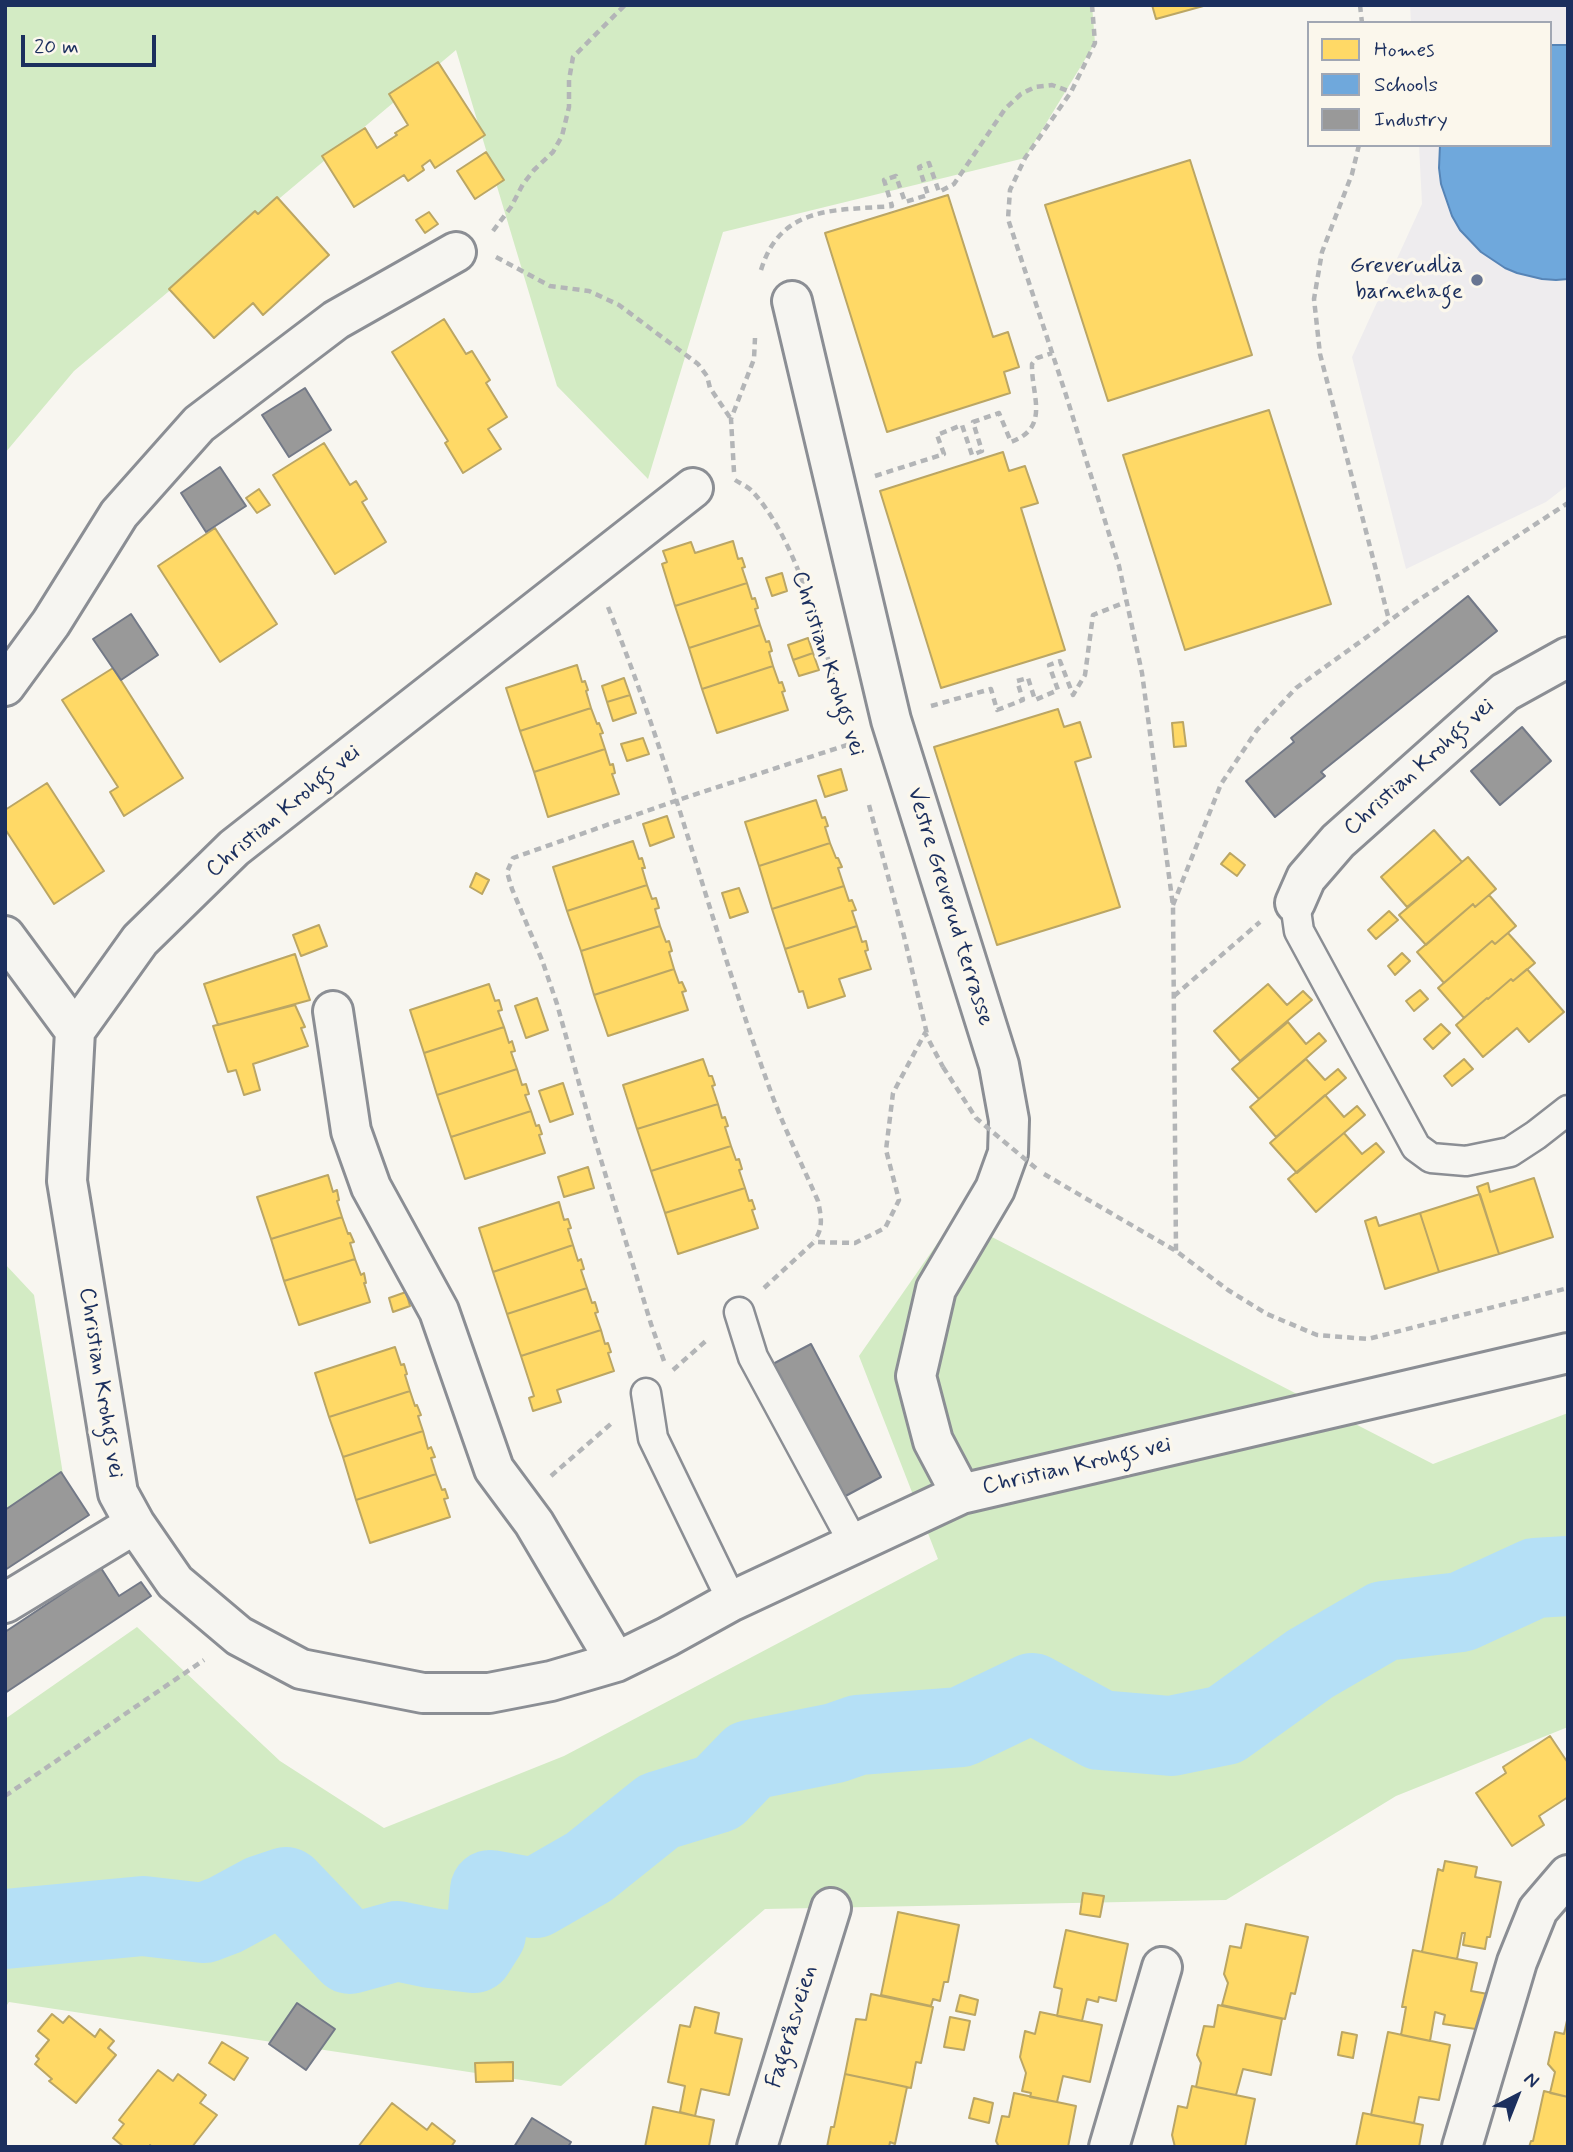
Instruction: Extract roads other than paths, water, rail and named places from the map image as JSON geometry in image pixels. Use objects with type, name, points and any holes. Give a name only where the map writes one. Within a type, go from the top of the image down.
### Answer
[{"type":"street","points":[[5,686],[51,623],[119,514],[199,424],[336,320],[468,248]]},
{"type":"street","name":"Vestre Greverud terrasse","points":[[792,301],[891,720],[999,1065],[1009,1120],[1008,1153],[995,1189],[936,1289],[916,1376],[933,1441],[961,1494]]},
{"type":"street","name":"Christian Krohgs vei","points":[[693,488],[234,848],[140,940],[75,1031],[66,1181],[118,1493],[135,1524],[175,1582],[239,1636],[301,1669],[424,1693],[489,1693],[551,1681],[616,1662],[732,1601],[961,1494],[1568,1353]]},
{"type":"street","name":"Christian Krohgs vei","points":[[1295,903],[1306,878],[1338,841],[1504,692],[1568,657]]},
{"type":"street","points":[[5,936],[75,1031]]},
{"type":"street","points":[[333,1011],[351,1131],[371,1187],[439,1311],[494,1469],[534,1523],[616,1662]]},
{"type":"street","points":[[5,1603],[135,1524]]},
{"type":"street","points":[[1462,2147],[1517,1962],[1538,1910],[1568,1875]]},
{"type":"street","name":"Fageråsveien","points":[[757,2147],[831,1908]]},
{"type":"street","points":[[1110,2147],[1162,1967]]},
{"type":"lane","points":[[1295,903],[1299,931],[1416,1147],[1431,1158],[1466,1161],[1510,1152],[1568,1110]]},
{"type":"lane","points":[[738,1312],[752,1357],[854,1544]]},
{"type":"lane","points":[[646,1393],[653,1438],[732,1601]]},
{"type":"waterway","points":[[5,1929],[143,1916],[204,1923],[262,1895],[286,1887],[350,1954],[397,1941],[474,1953],[486,1934],[490,1890],[535,1898],[589,1867],[659,1811],[718,1793],[750,1760],[835,1743],[858,1735],[961,1727],[1032,1693],[1100,1730],[1171,1736],[1225,1725],[1310,1664],[1384,1621],[1461,1612],[1535,1578],[1568,1576]]},
{"type":"place","name":"Greverudlia barnehage","points":[[1477,280]]}]
